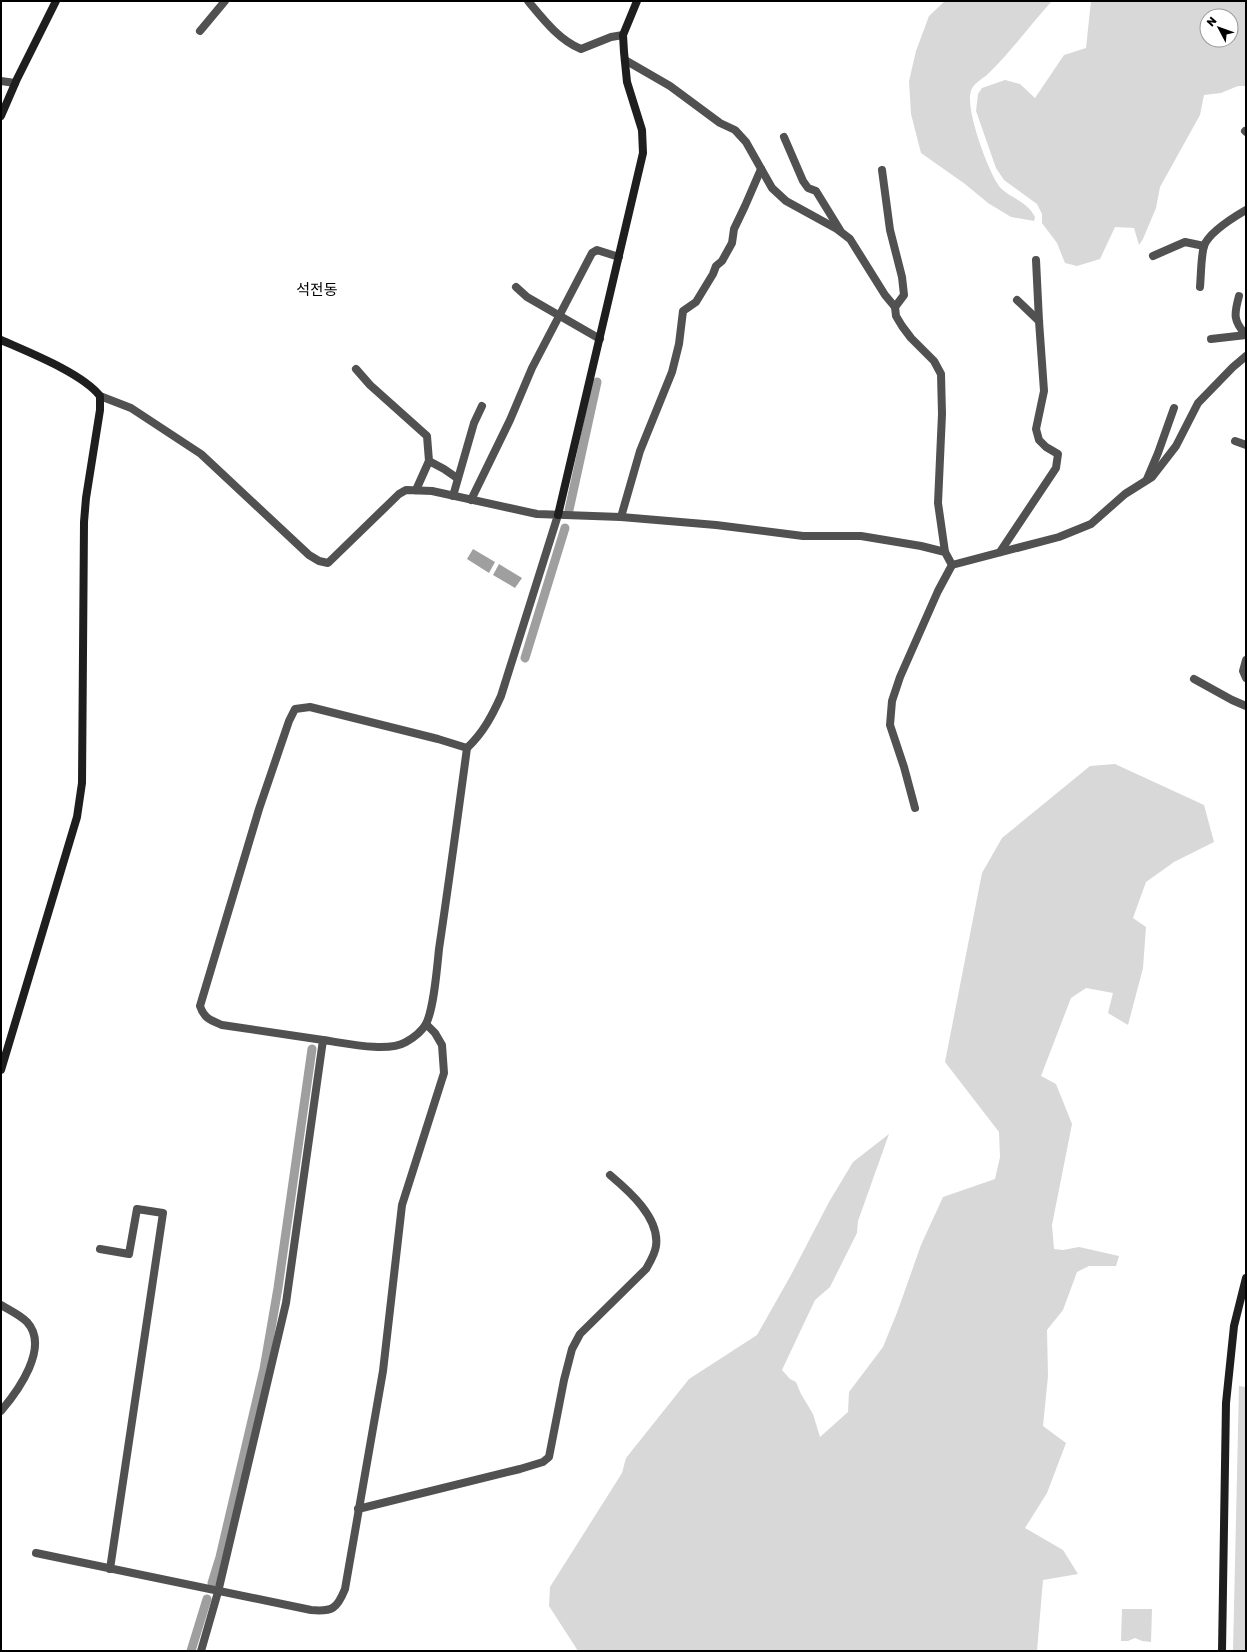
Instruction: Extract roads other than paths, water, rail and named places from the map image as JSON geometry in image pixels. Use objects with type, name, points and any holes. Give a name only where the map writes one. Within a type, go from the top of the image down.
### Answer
[{"type":"street","points":[[1,116],[15,83],[56,1]]},
{"type":"street","points":[[200,31],[225,1]]},
{"type":"street","points":[[528,1],[566,40],[581,49],[611,37],[623,35]]},
{"type":"street","points":[[467,748],[438,739],[310,707],[295,709],[289,721],[259,809],[200,1006],[203,1015],[208,1019],[222,1025],[385,1048],[400,1045],[408,1041],[418,1034],[426,1024],[432,1003],[467,748],[476,740],[489,721],[501,696],[558,515],[643,153],[642,130],[628,82],[623,35],[637,1]]},
{"type":"street","points":[[625,60],[670,86],[720,123],[735,130],[746,142],[772,188],[786,201],[837,229],[850,239],[885,295],[895,307],[896,316],[902,326],[911,338],[934,361],[941,374],[942,414],[938,503],[945,552],[952,565]]},
{"type":"street","points":[[1,81],[15,83]]},
{"type":"street","points":[[784,137],[806,185],[808,188],[816,191],[843,234]]},
{"type":"street","points":[[621,517],[640,451],[672,372],[679,344],[683,311],[696,302],[713,274],[716,266],[722,261],[732,243],[734,229],[761,169]]},
{"type":"street","points":[[882,170],[890,230],[902,277],[904,295],[895,307]]},
{"type":"street","points":[[1200,287],[1204,246],[1213,234],[1231,218],[1246,210]]},
{"type":"street","points":[[1153,256],[1185,242],[1204,246]]},
{"type":"street","points":[[471,500],[510,420],[532,368],[592,252],[597,250],[619,257]]},
{"type":"street","points":[[1000,552],[1056,468],[1058,458],[1058,454],[1056,452],[1046,447],[1039,440],[1036,429],[1044,391],[1036,260]]},
{"type":"street","points":[[516,287],[526,297],[600,339]]},
{"type":"street","points":[[1239,296],[1235,310],[1236,318],[1238,325],[1246,335]]},
{"type":"street","points":[[1017,300],[1039,321]]},
{"type":"street","points":[[1211,339],[1246,335]]},
{"type":"street","points":[[1,340],[53,364],[86,383],[100,396],[131,408],[201,454],[309,555],[319,561],[328,563],[399,494],[406,490],[432,491],[538,514],[621,517],[716,525],[803,536],[861,536],[921,546],[945,552]]},
{"type":"street","points":[[915,808],[904,767],[890,725],[892,700],[935,598],[952,565],[1059,537],[1091,524],[1126,494],[1152,477],[1176,446],[1198,403],[1233,367],[1246,356]]},
{"type":"street","points":[[356,369],[370,385],[427,436],[429,461],[416,490]]},
{"type":"street","points":[[1,1070],[78,817],[82,783],[84,522],[86,498],[100,410],[100,396]]},
{"type":"street","points":[[453,496],[474,423],[482,406]]},
{"type":"street","points":[[1145,481],[1158,453],[1174,408]]},
{"type":"street","points":[[1235,441],[1246,444]]},
{"type":"street","points":[[429,461],[457,478]]},
{"type":"street","points":[[1246,660],[1243,671],[1246,678]]},
{"type":"street","points":[[1194,679],[1246,706]]},
{"type":"street","points":[[36,1553],[218,1592],[311,1610],[326,1612],[335,1607],[341,1600],[345,1589],[383,1371],[402,1205],[444,1073],[442,1045],[435,1033],[426,1024]]},
{"type":"street","points":[[201,1651],[218,1592],[286,1303],[323,1040]]},
{"type":"street","points":[[358,1509],[528,1467],[543,1462],[549,1456],[564,1380],[572,1349],[580,1334],[646,1269],[653,1256],[656,1246],[654,1228],[644,1208],[629,1191],[610,1174]]},
{"type":"street","points":[[100,1249],[129,1254],[137,1210],[163,1213],[110,1569]]},
{"type":"street","points":[[1222,1651],[1226,1403],[1234,1326],[1246,1278]]},
{"type":"street","points":[[1,1305],[26,1322],[32,1329],[35,1338],[35,1347],[31,1366],[14,1396],[1,1411]]},
{"type":"waterway","points":[[569,510],[597,382]]},
{"type":"waterway","points":[[525,658],[565,528]]},
{"type":"waterway","points":[[212,1583],[220,1557],[264,1369],[278,1288],[312,1049]]},
{"type":"waterway","points":[[191,1651],[207,1599]]},
{"type":"district","name":"석전동","points":[[317,290]]}]
